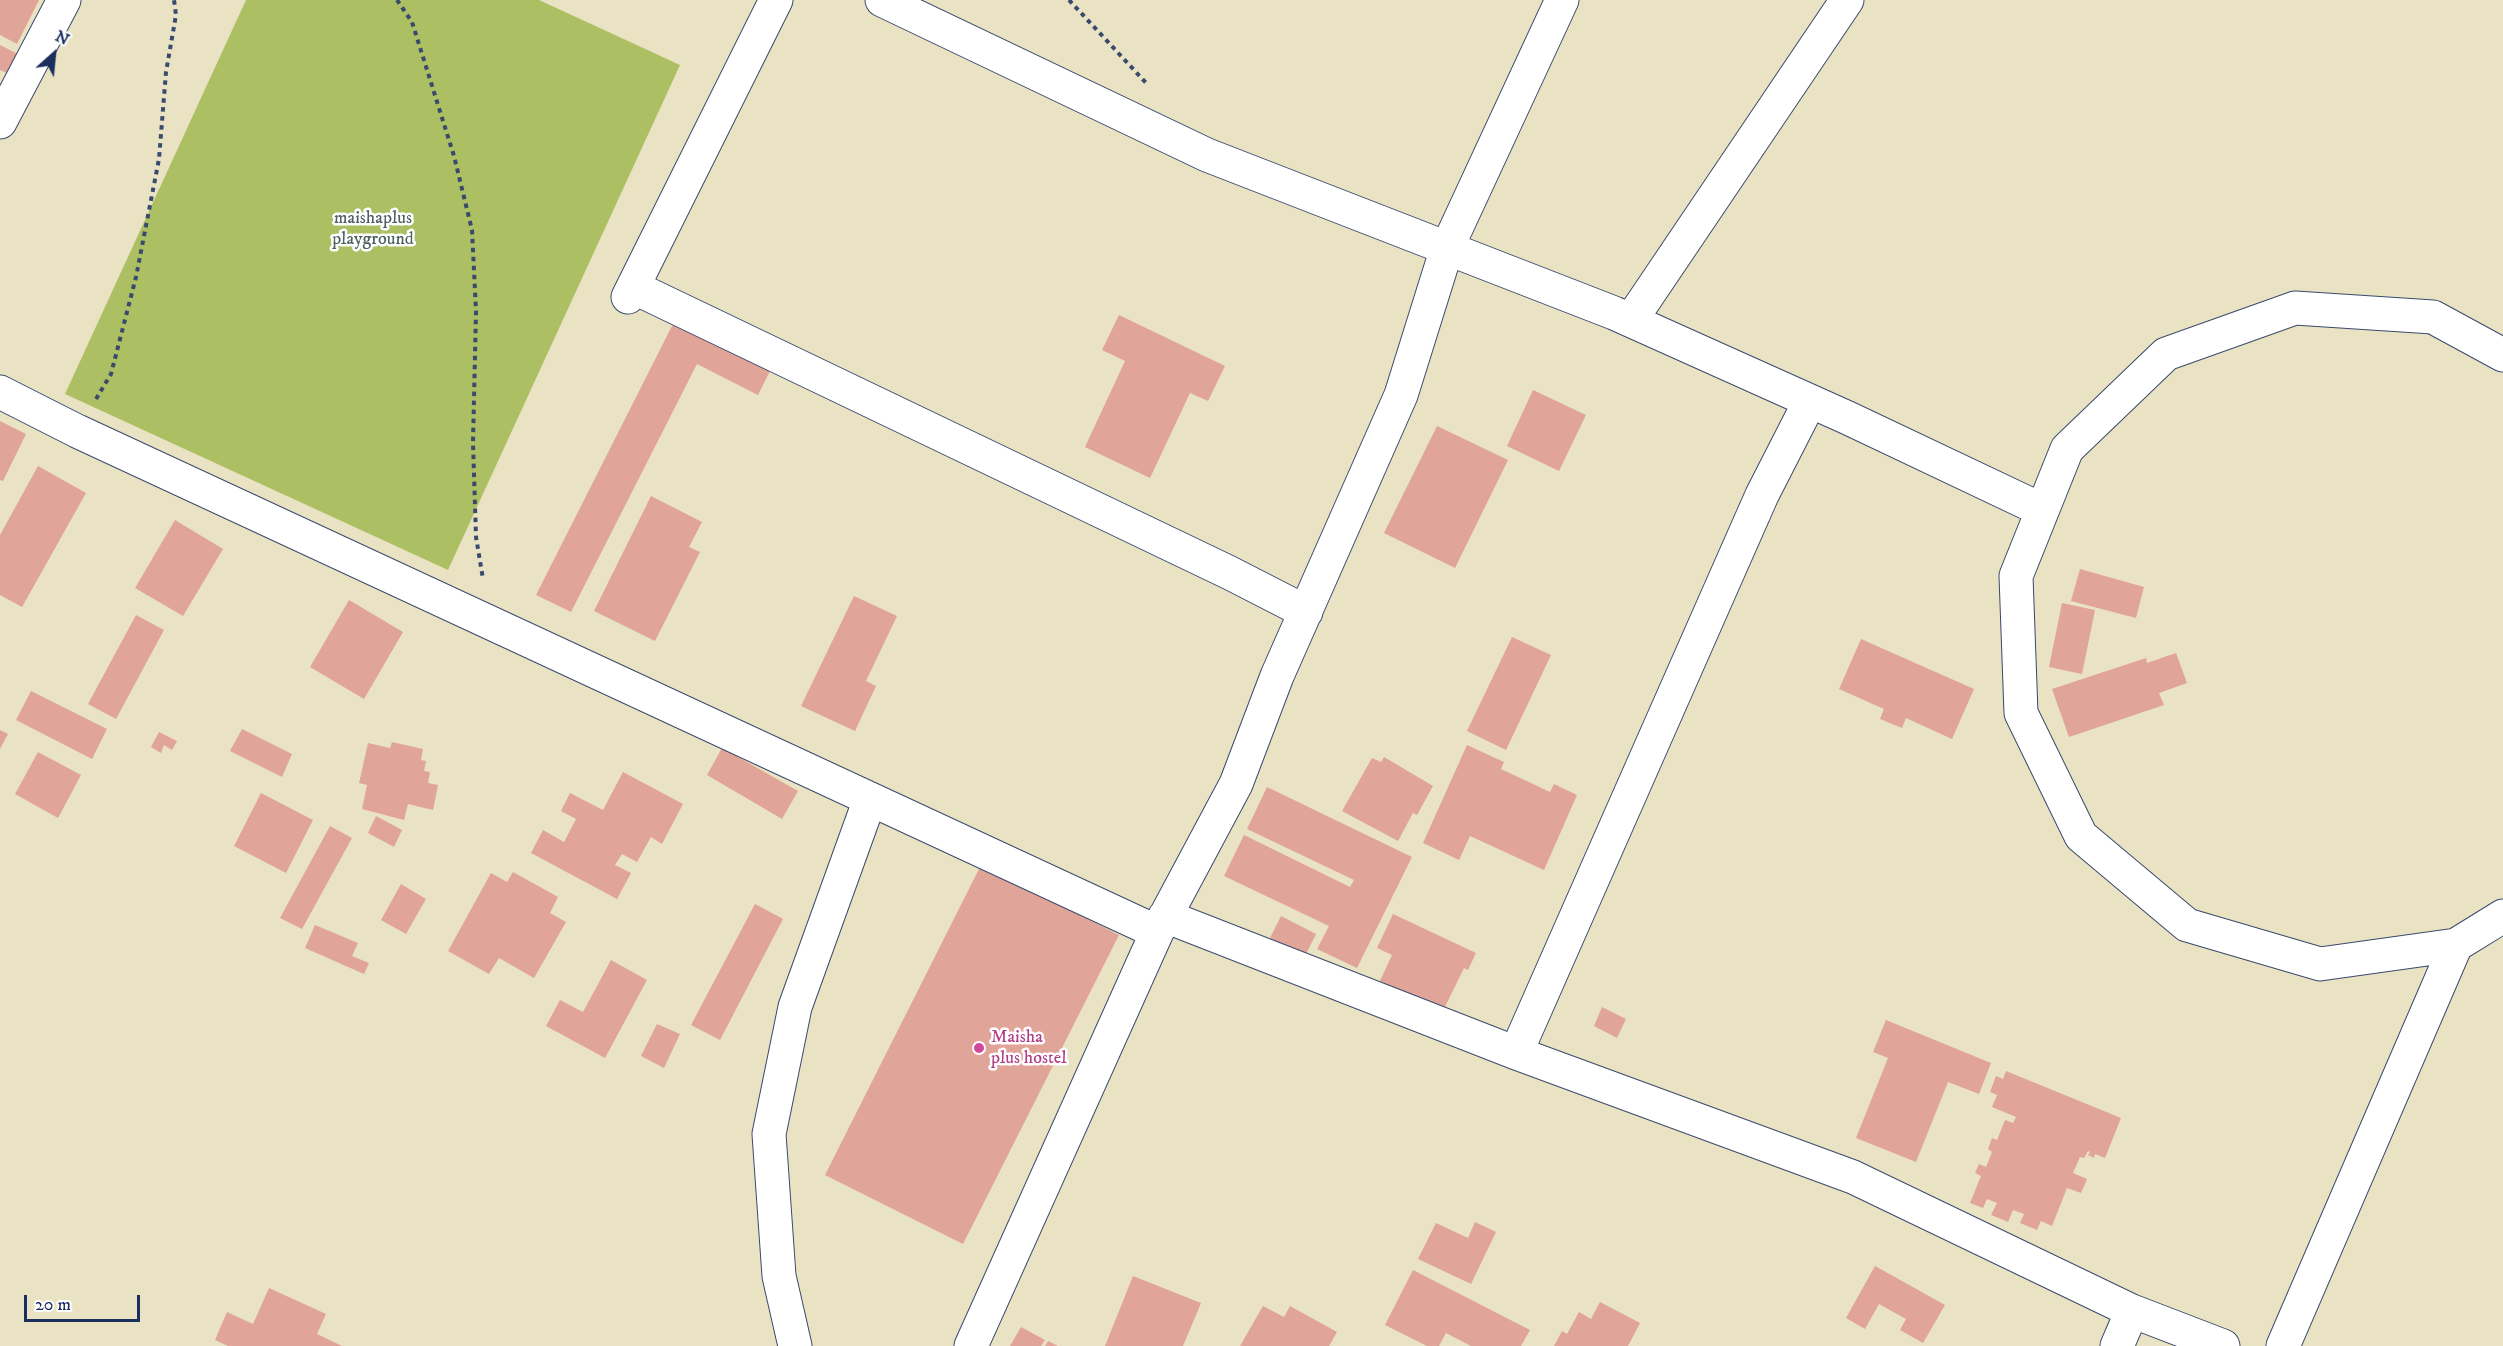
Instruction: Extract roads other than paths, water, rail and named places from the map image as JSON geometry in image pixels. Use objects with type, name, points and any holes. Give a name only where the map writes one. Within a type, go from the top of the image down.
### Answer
[{"type":"street","points":[[0,122],[64,0]]},
{"type":"street","points":[[777,0],[630,292],[1230,573],[1306,612]]},
{"type":"street","points":[[882,0],[1207,155],[1631,320],[2042,510]]},
{"type":"street","points":[[971,1346],[1161,924],[1236,784],[1277,676],[1401,395],[1447,248],[1562,0]]},
{"type":"street","points":[[1631,320],[1847,0]]},
{"type":"street","points":[[2503,355],[2433,317],[2295,308],[2166,354],[2067,449],[2016,576],[2021,713],[2081,836],[2187,925],[2320,964],[2456,945],[2503,916]]},
{"type":"street","points":[[0,392],[77,431],[870,799],[1161,924],[1853,1177],[2132,1311],[2223,1346]]},
{"type":"street","points":[[1516,1053],[1762,495],[1810,401]]},
{"type":"street","points":[[795,1346],[779,1276],[769,1134],[795,1007],[870,799]]},
{"type":"street","points":[[2283,1346],[2456,945]]},
{"type":"street","points":[[2116,1346],[2132,1311]]},
{"type":"place","name":"Maisha plus hostel","points":[[979,1048]]},
{"type":"park label","name":"maishaplus playground","points":[[373,229]]}]
